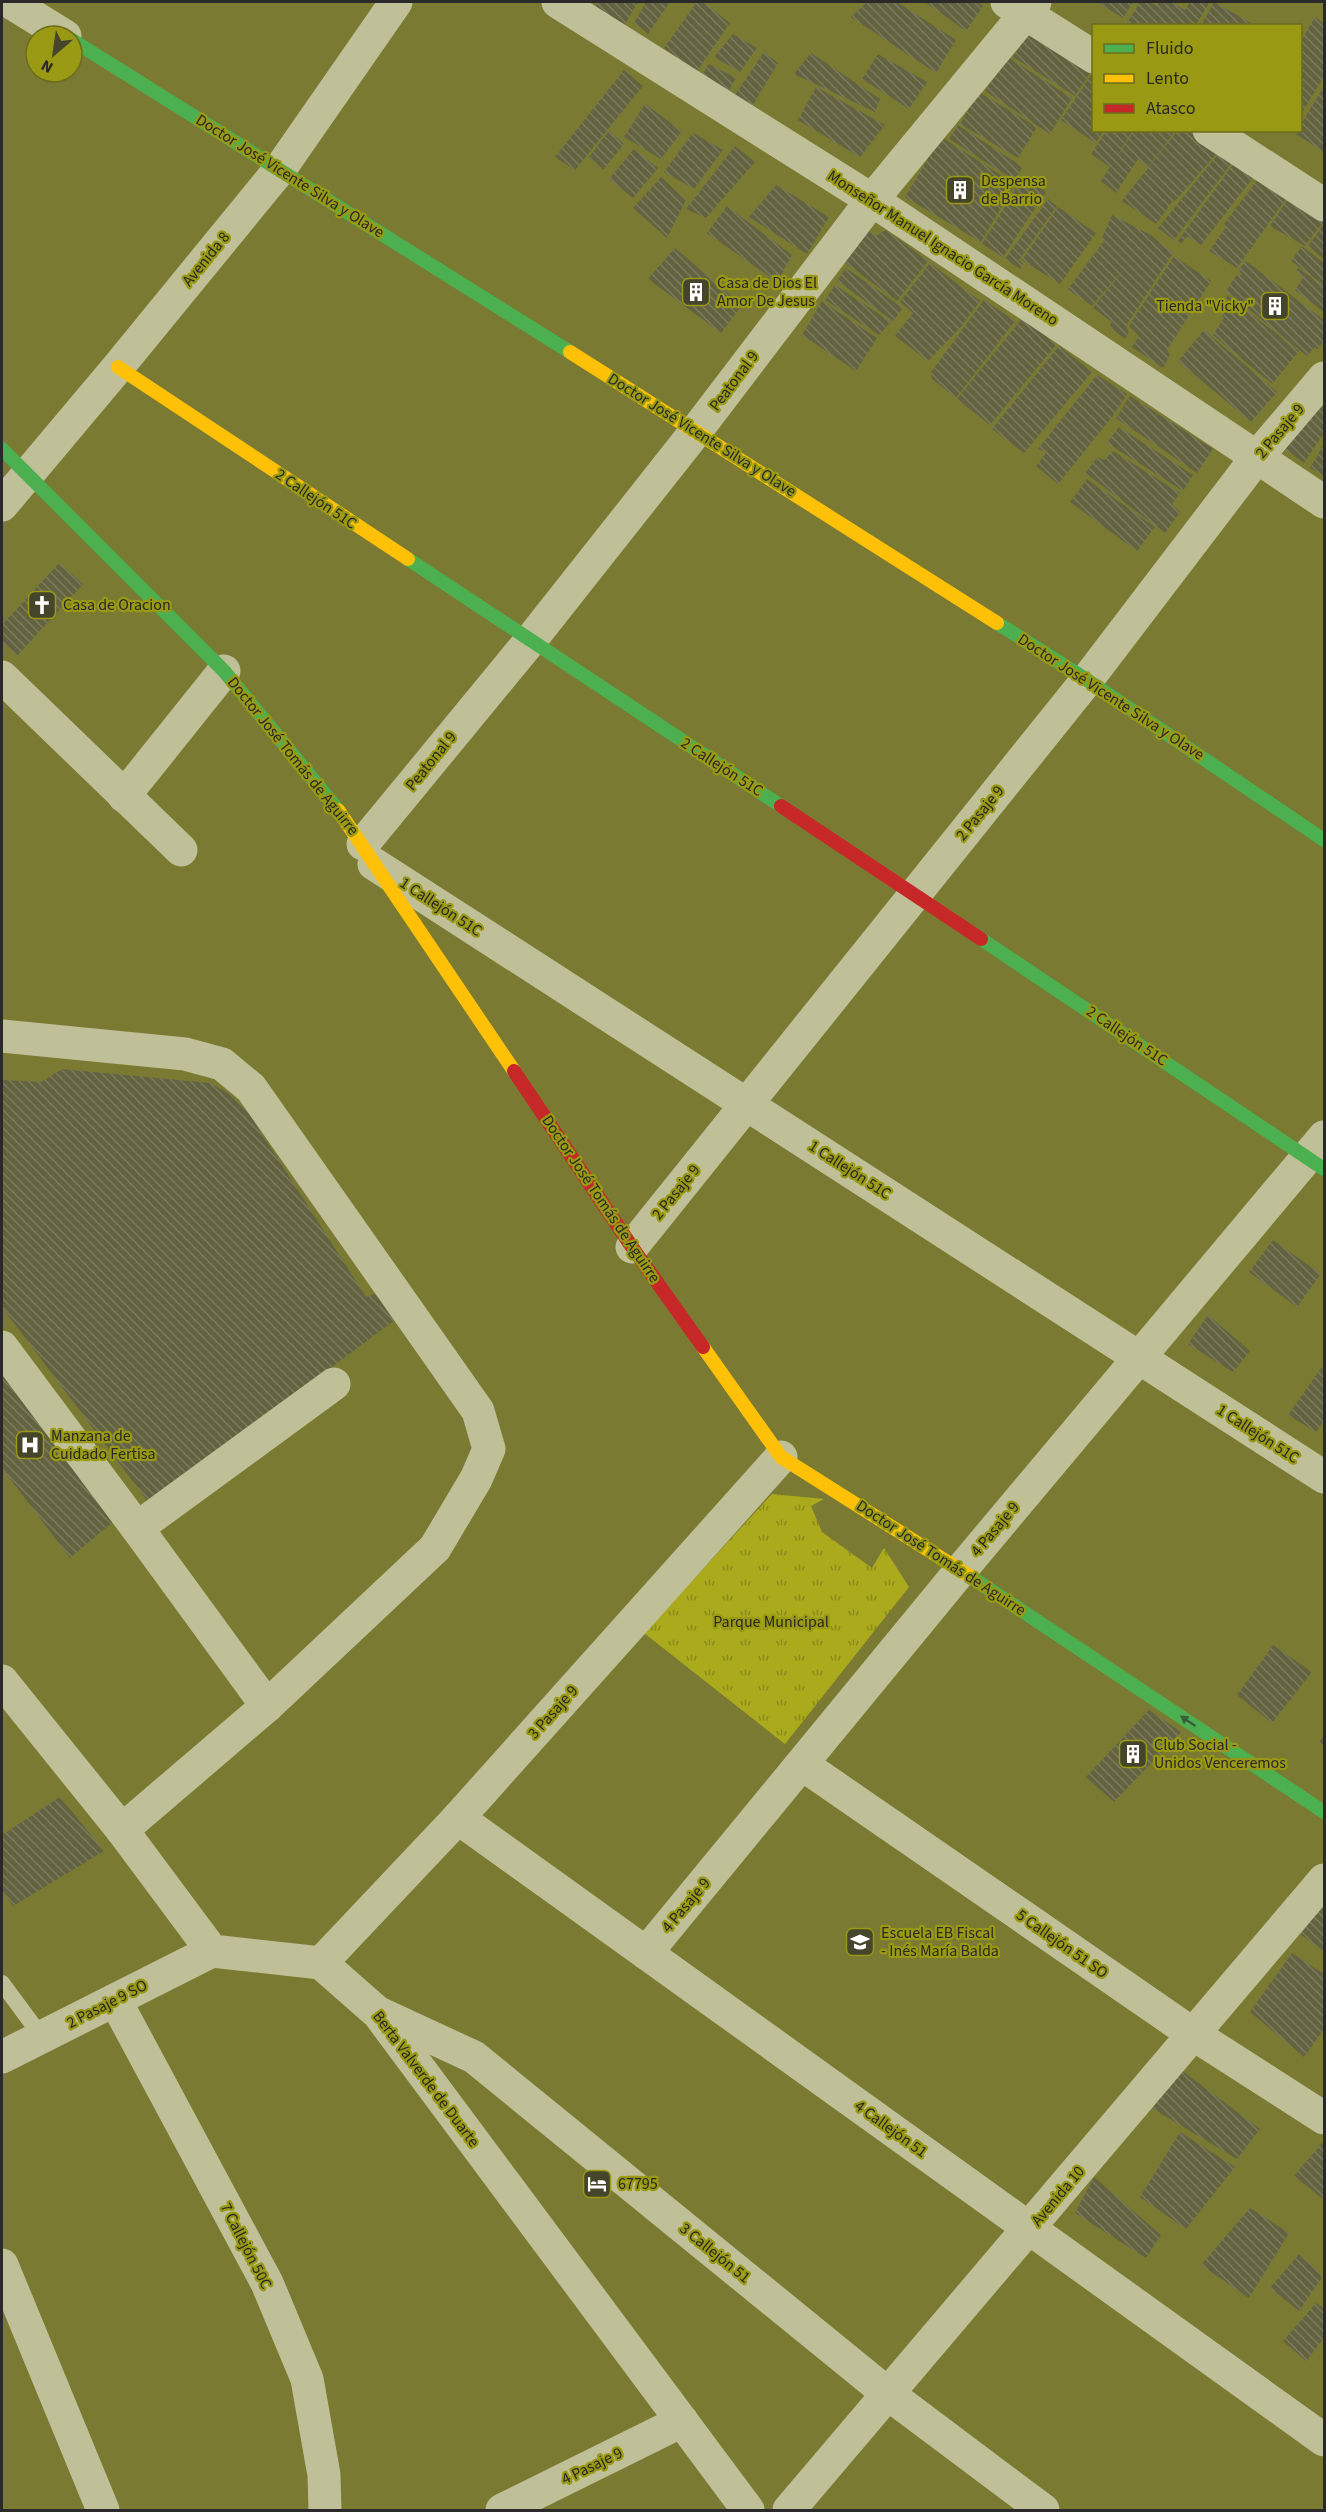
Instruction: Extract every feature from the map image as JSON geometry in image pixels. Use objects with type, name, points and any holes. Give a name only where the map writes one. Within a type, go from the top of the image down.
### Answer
[{"type":"street","points":[[10,2],[46,24]]},
{"type":"street","name":"Avenida 8","points":[[2,505],[280,169],[396,2]]},
{"type":"street","name":"Monseñor Manuel Ignacio García Moreno","points":[[558,2],[872,200],[1324,502]]},
{"type":"street","points":[[1022,5],[1092,56]]},
{"type":"street","name":"Peatonal 9","points":[[369,854],[530,641],[696,431],[1022,5]]},
{"type":"street","name":"Doctor José Vicente Silva y Olave","points":[[84,47],[696,431],[1087,680],[1324,840]]},
{"type":"street","points":[[1212,132],[1324,205]]},
{"type":"street","name":"2 Callejón 51C","points":[[118,367],[915,894],[1319,1154]]},
{"type":"street","name":"2 Pasaje 9","points":[[632,1246],[1087,680],[1257,457],[1324,378]]},
{"type":"street","name":"Doctor José Tomás de Aguirre","points":[[2,449],[224,671],[342,813],[632,1246],[781,1457],[961,1570],[1324,1812]]},
{"type":"street","points":[[124,796],[224,671]]},
{"type":"street","points":[[2,677],[181,850]]},
{"type":"street","name":"1 Callejón 51C","points":[[369,854],[746,1104],[1324,1477]]},
{"type":"street","points":[[2,1036],[185,1054],[222,1064],[251,1088],[478,1411],[489,1449],[476,1479],[435,1548],[267,1706],[122,1830]]},
{"type":"street","name":"4 Pasaje 9","points":[[646,1953],[1139,1357],[1319,1154]]},
{"type":"street","points":[[2,1347],[267,1706]]},
{"type":"street","points":[[137,1528],[334,1384]]},
{"type":"street","name":"3 Pasaje 9","points":[[321,1962],[458,1818],[781,1457]]},
{"type":"street","points":[[2,1681],[122,1830],[212,1951],[321,1962]]},
{"type":"street","name":"5 Callejón 51 SO","points":[[803,1765],[1192,2034],[1324,2118]]},
{"type":"street","name":"4 Callejón 51","points":[[458,1818],[1324,2439]]},
{"type":"street","name":"Avenida 10","points":[[789,2511],[1324,1880]]},
{"type":"street","name":"2 Pasaje 9 SO","points":[[2,2057],[212,1951]]},
{"type":"street","name":"Berta Valverde de Duarte","points":[[321,1962],[378,2013],[748,2511]]},
{"type":"street","name":"7 Callejón 50C","points":[[116,2000],[267,2283],[307,2379],[324,2475],[325,2511]]},
{"type":"street","name":"3 Callejón 51","points":[[378,2013],[474,2057],[887,2393],[1043,2511]]},
{"type":"street","points":[[2,2265],[103,2511]]},
{"type":"street","name":"4 Pasaje 9","points":[[502,2511],[682,2421]]},
{"type":"lane","points":[[2,1983],[42,2037]]},
{"type":"green space","name":"Parque Municipal","points":[[772,1494],[824,1499],[811,1506],[822,1532],[872,1568],[884,1548],[909,1587],[785,1744],[644,1633]]},
{"type":"building","points":[[598,2],[638,2],[622,29],[593,11]]},
{"type":"building","points":[[646,2],[670,2],[648,34],[634,23]]},
{"type":"building","points":[[697,2],[703,2],[730,23],[697,71],[664,48]]},
{"type":"building","points":[[867,2],[897,2],[956,40],[936,73],[851,17]]},
{"type":"building","points":[[925,2],[977,2],[983,6],[966,31]]},
{"type":"building","points":[[1097,2],[1133,2],[1123,18]]},
{"type":"building","points":[[1140,2],[1150,2],[1157,6],[1159,2],[1171,2],[1185,10],[1190,2],[1210,2],[1196,24],[1127,24]]},
{"type":"building","points":[[1214,2],[1251,23],[1250,24],[1202,24]]},
{"type":"building","points":[[1315,17],[1324,23],[1324,76],[1302,113],[1302,40]]},
{"type":"building","points":[[1033,26],[1092,66],[1092,70],[1075,96],[1013,57]]},
{"type":"building","points":[[733,34],[757,48],[740,72],[714,57]]},
{"type":"building","points":[[764,52],[778,63],[751,108],[735,95]]},
{"type":"building","points":[[811,53],[880,99],[875,112],[794,74]]},
{"type":"building","points":[[878,54],[927,82],[909,109],[862,79]]},
{"type":"building","points":[[1008,57],[1072,98],[1050,134],[985,91]]},
{"type":"building","points":[[709,64],[736,78],[727,94],[701,77]]},
{"type":"building","points":[[624,70],[643,86],[575,170],[555,157]]},
{"type":"building","points":[[1092,74],[1092,132],[1103,132],[1096,143],[1061,120]]},
{"type":"building","points":[[1324,86],[1324,152],[1296,134],[1302,132],[1302,123]]},
{"type":"building","points":[[816,87],[885,125],[860,157],[798,120]]},
{"type":"building","points":[[979,92],[1037,127],[1018,158],[960,124]]},
{"type":"building","points":[[645,104],[682,131],[661,159],[624,137]]},
{"type":"building","points":[[958,125],[1023,167],[1014,180],[949,139]]},
{"type":"building","points":[[609,131],[624,144],[603,170],[589,157]]},
{"type":"building","points":[[1106,132],[1132,132],[1114,161],[1134,132],[1174,132],[1148,167],[1138,159],[1116,193],[1101,181],[1110,167],[1091,154]]},
{"type":"building","points":[[1176,132],[1190,132],[1217,153],[1172,202],[1156,224],[1122,201]]},
{"type":"building","points":[[693,133],[723,150],[694,189],[664,172]]},
{"type":"building","name":"Despensa de Barrio","points":[[941,137],[1015,184],[981,242],[905,197]]},
{"type":"building","points":[[735,146],[755,162],[706,218],[686,209]]},
{"type":"building","points":[[634,149],[658,168],[633,198],[609,179]]},
{"type":"building","points":[[1219,153],[1231,164],[1174,240],[1158,228]]},
{"type":"building","points":[[1239,156],[1259,170],[1201,245],[1187,236],[1181,244],[1177,242]]},
{"type":"building","points":[[1264,171],[1293,189],[1237,268],[1209,251],[1226,227],[1224,224]]},
{"type":"building","points":[[661,177],[686,200],[667,238],[633,208]]},
{"type":"building","points":[[1023,177],[1046,192],[1003,257],[982,244]]},
{"type":"building","points":[[776,185],[829,217],[807,254],[749,217]]},
{"type":"building","points":[[1294,190],[1324,210],[1324,221],[1305,246],[1270,226]]},
{"type":"building","points":[[1048,199],[1057,206],[1019,260],[1023,264],[1020,269],[1005,259]]},
{"type":"building","points":[[727,206],[792,255],[777,282],[707,233]]},
{"type":"building","points":[[1058,207],[1096,233],[1060,284],[1022,260]]},
{"type":"building","points":[[1112,215],[1151,235],[1173,253],[1126,326],[1129,332],[1125,339],[1109,327],[1112,322],[1093,308],[1127,265],[1092,306],[1068,289],[1104,241],[1102,238]]},
{"type":"building","points":[[1324,224],[1324,259],[1308,246]]},
{"type":"building","points":[[866,228],[876,236],[886,230],[928,261],[897,301],[840,259]]},
{"type":"building","points":[[1302,246],[1324,263],[1324,285],[1291,261]]},
{"type":"building","name":"Casa de Dios El Amor De Jesus","points":[[675,248],[742,305],[721,333],[648,279]]},
{"type":"building","points":[[1174,256],[1211,281],[1167,350],[1170,355],[1163,368],[1132,347],[1139,336],[1129,326]]},
{"type":"building","name":"Tienda \"Vicky\"","points":[[1246,261],[1324,320],[1324,340],[1317,350],[1315,347],[1307,356],[1226,291],[1236,276],[1242,275],[1239,269]]},
{"type":"building","points":[[930,263],[980,301],[961,327],[928,361],[895,336],[913,313],[900,302]]},
{"type":"building","points":[[846,268],[903,308],[893,321],[837,281]]},
{"type":"building","points":[[1298,268],[1324,286],[1324,312],[1295,290],[1303,278],[1296,270]]},
{"type":"building","points":[[835,285],[891,322],[879,335],[825,300]]},
{"type":"building","points":[[1227,295],[1299,351],[1272,384],[1213,335],[1224,318],[1222,315]]},
{"type":"building","points":[[984,300],[1015,321],[956,398],[932,379],[931,372]]},
{"type":"building","points":[[822,301],[877,338],[856,371],[802,335]]},
{"type":"building","points":[[1023,317],[1056,345],[990,425],[957,399]]},
{"type":"building","points":[[1204,330],[1277,392],[1251,422],[1178,361]]},
{"type":"building","points":[[1059,346],[1092,372],[1024,453],[992,429]]},
{"type":"building","points":[[1097,375],[1127,394],[1113,416],[1058,484],[1036,466],[1047,452],[1038,449]]},
{"type":"building","points":[[1130,396],[1213,449],[1197,473],[1116,418]]},
{"type":"building","points":[[1317,403],[1324,410],[1324,433],[1304,463],[1281,446]]},
{"type":"building","points":[[1119,427],[1193,475],[1183,491],[1107,443]]},
{"type":"building","points":[[1324,444],[1324,476],[1310,468]]},
{"type":"building","points":[[1113,451],[1180,493],[1172,504],[1180,512],[1165,533],[1085,473],[1098,457],[1104,460]]},
{"type":"building","points":[[1087,479],[1155,527],[1137,551],[1070,502]]},
{"type":"building","name":"Casa de Oracion","points":[[59,563],[83,584],[17,656],[2,641],[2,625]]},
{"type":"building","points":[[62,1069],[210,1083],[228,1093],[248,1112],[366,1297],[380,1292],[399,1317],[149,1503],[2,1307],[2,1080],[41,1082]]},
{"type":"building","points":[[1273,1240],[1321,1274],[1297,1307],[1249,1272]]},
{"type":"building","points":[[1208,1315],[1250,1351],[1233,1372],[1188,1344]]},
{"type":"building","points":[[2,1360],[120,1516],[70,1558],[2,1468]]},
{"type":"building","points":[[1324,1364],[1324,1420],[1316,1432],[1288,1415]]},
{"type":"building","points":[[1273,1645],[1312,1672],[1272,1723],[1237,1695]]},
{"type":"building","name":"Club Social - Unidos Venceremos","points":[[1149,1710],[1181,1732],[1114,1802],[1086,1777]]},
{"type":"building","points":[[1324,1735],[1324,1747],[1319,1742]]},
{"type":"building","points":[[60,1797],[104,1851],[13,1906],[2,1889],[2,1835]]},
{"type":"building","points":[[1321,1901],[1324,1905],[1324,1951],[1301,1935]]},
{"type":"building","points":[[1292,1953],[1324,1974],[1324,2029],[1304,2057],[1250,2012]]},
{"type":"building","points":[[1177,2067],[1260,2129],[1237,2159],[1150,2107]]},
{"type":"building","points":[[1180,2132],[1235,2167],[1186,2229],[1140,2197]]},
{"type":"building","points":[[1324,2141],[1324,2196],[1322,2198],[1294,2176]]},
{"type":"building","points":[[1094,2177],[1161,2235],[1146,2258],[1075,2213]]},
{"type":"building","points":[[1250,2208],[1289,2233],[1249,2298],[1201,2265]]},
{"type":"building","points":[[1299,2254],[1323,2276],[1299,2311],[1270,2288]]},
{"type":"building","points":[[1316,2303],[1324,2308],[1324,2338],[1306,2361],[1283,2341]]},
{"type":"traffic: fast","points":[[84,48],[570,352]]},
{"type":"traffic: fast","points":[[2,449],[224,671],[338,810]]},
{"type":"traffic: fast","points":[[408,559],[781,806]]},
{"type":"traffic: fast","points":[[997,623],[1087,680],[1324,840]]},
{"type":"traffic: fast","points":[[981,939],[1324,1169]]},
{"type":"traffic: fast","points":[[971,1577],[1324,1812]]},
{"type":"traffic: slow","points":[[570,352],[997,623]]},
{"type":"traffic: slow","points":[[118,367],[408,559]]},
{"type":"traffic: slow","points":[[338,810],[514,1071]]},
{"type":"traffic: slow","points":[[703,1347],[781,1457],[971,1577]]},
{"type":"traffic: jam","points":[[781,806],[981,939]]},
{"type":"traffic: jam","points":[[514,1071],[632,1247],[703,1347]]},
{"type":"place","name":"Despensa de Barrio","points":[[960,190]]},
{"type":"place","name":"Casa de Dios El Amor De Jesus","points":[[696,292]]},
{"type":"place","name":"Tienda \"Vicky\"","points":[[1275,306]]},
{"type":"place","name":"Casa de Oracion","points":[[42,605]]},
{"type":"place","name":"Manzana de Cuidado Fertisa","points":[[30,1445]]},
{"type":"place","name":"Club Social - Unidos Venceremos","points":[[1133,1754]]},
{"type":"place","name":"Escuela EB Fiscal - Inés María Balda","points":[[860,1942]]},
{"type":"place","name":"67795","points":[[597,2184]]}]
